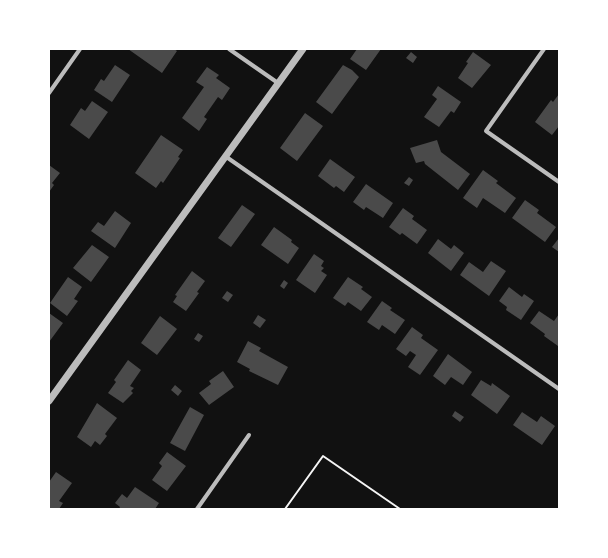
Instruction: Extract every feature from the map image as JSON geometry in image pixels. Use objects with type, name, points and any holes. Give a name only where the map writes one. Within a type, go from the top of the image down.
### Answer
[{"type":"street","points":[[49,92],[80,49]]},
{"type":"street","points":[[229,49],[278,83]]},
{"type":"street","points":[[49,401],[303,49]]},
{"type":"street","points":[[544,49],[486,131],[559,182]]},
{"type":"street","points":[[225,156],[559,389]]},
{"type":"street","points":[[197,509],[249,435]]},
{"type":"path","points":[[285,509],[323,456],[400,509]]},
{"type":"building","points":[[128,49],[174,49],[177,51],[162,73]]},
{"type":"building","points":[[357,49],[381,49],[366,70],[350,59]]},
{"type":"building","points":[[411,52],[417,57],[413,63],[406,58]]},
{"type":"building","points":[[473,52],[491,65],[472,88],[458,78]]},
{"type":"building","points":[[115,65],[130,75],[112,102],[94,90],[101,79],[104,81]]},
{"type":"building","points":[[343,65],[352,70],[359,77],[332,114],[316,102]]},
{"type":"building","points":[[207,67],[219,75],[216,78],[230,88],[222,100],[218,97],[204,117],[207,119],[199,131],[182,118],[204,87],[196,82]]},
{"type":"building","points":[[438,86],[461,102],[454,113],[451,111],[439,127],[424,117],[437,99],[432,95]]},
{"type":"building","points":[[559,94],[559,126],[552,135],[535,122],[551,100],[553,102]]},
{"type":"building","points":[[92,101],[108,112],[89,139],[70,125],[81,108],[85,111]]},
{"type":"building","points":[[305,113],[323,126],[297,161],[280,148]]},
{"type":"building","points":[[161,135],[183,150],[178,157],[180,158],[163,183],[161,181],[156,188],[135,173]]},
{"type":"building","points":[[437,140],[441,152],[470,174],[458,190],[425,164],[424,161],[416,163],[410,148]]},
{"type":"building","points":[[330,159],[355,177],[344,192],[336,186],[334,188],[318,176]]},
{"type":"building","points":[[49,165],[60,173],[52,183],[54,185],[49,192]]},
{"type":"building","points":[[483,170],[498,181],[496,183],[516,198],[505,213],[483,198],[477,208],[463,198]]},
{"type":"building","points":[[409,177],[413,180],[409,186],[404,183]]},
{"type":"building","points":[[366,184],[393,203],[383,218],[366,207],[364,210],[353,202]]},
{"type":"building","points":[[525,200],[539,210],[537,213],[556,227],[545,242],[512,218]]},
{"type":"building","points":[[242,205],[255,214],[231,247],[218,238]]},
{"type":"building","points":[[403,208],[414,216],[412,219],[427,230],[417,244],[402,233],[400,235],[389,227]]},
{"type":"building","points":[[115,211],[131,223],[115,248],[91,231],[98,222],[104,226]]},
{"type":"building","points":[[274,227],[292,240],[291,242],[299,248],[288,264],[261,245]]},
{"type":"building","points":[[559,238],[559,252],[552,247]]},
{"type":"building","points":[[438,239],[451,249],[454,245],[464,253],[451,271],[428,253]]},
{"type":"building","points":[[92,245],[109,257],[91,282],[73,268]]},
{"type":"building","points":[[314,254],[324,261],[321,266],[324,268],[321,271],[327,275],[315,293],[296,280]]},
{"type":"building","points":[[491,261],[506,271],[489,296],[460,275],[469,262],[483,272]]},
{"type":"building","points":[[192,271],[205,281],[197,292],[199,293],[186,311],[173,302],[177,296],[175,295]]},
{"type":"building","points":[[68,277],[82,287],[74,299],[78,301],[67,316],[50,303]]},
{"type":"building","points":[[348,277],[363,287],[361,289],[372,297],[361,311],[348,302],[345,306],[333,298]]},
{"type":"building","points":[[284,280],[288,283],[284,289],[280,286]]},
{"type":"building","points":[[509,287],[522,297],[524,294],[534,301],[521,320],[506,310],[507,307],[499,301]]},
{"type":"building","points":[[227,291],[233,295],[228,302],[222,298]]},
{"type":"building","points":[[382,301],[392,308],[390,310],[405,320],[395,334],[382,325],[379,330],[367,322]]},
{"type":"building","points":[[539,311],[554,321],[559,314],[558,346],[530,323]]},
{"type":"building","points":[[49,313],[63,323],[49,342]]},
{"type":"building","points":[[258,315],[266,320],[260,328],[253,323]]},
{"type":"building","points":[[160,316],[177,329],[157,355],[141,343]]},
{"type":"building","points":[[412,327],[423,335],[421,338],[438,350],[420,375],[408,367],[416,355],[410,351],[406,356],[396,349]]},
{"type":"building","points":[[198,333],[203,336],[199,342],[194,339]]},
{"type":"building","points":[[248,341],[261,348],[259,351],[288,367],[278,385],[249,371],[250,369],[237,362]]},
{"type":"building","points":[[448,354],[472,372],[463,385],[451,377],[445,385],[433,376]]},
{"type":"building","points":[[128,360],[141,370],[130,386],[134,388],[131,391],[133,393],[123,403],[108,393],[116,382],[114,380]]},
{"type":"building","points":[[223,371],[234,387],[209,405],[199,393],[211,384],[209,381]]},
{"type":"building","points":[[481,380],[491,386],[492,383],[510,396],[497,414],[471,395]]},
{"type":"building","points":[[175,385],[182,391],[178,396],[171,390]]},
{"type":"building","points":[[97,403],[117,418],[105,434],[107,436],[100,445],[95,441],[91,447],[77,437]]},
{"type":"building","points":[[190,407],[204,415],[185,451],[170,443]]},
{"type":"building","points":[[455,411],[464,417],[460,422],[452,416]]},
{"type":"building","points":[[522,412],[537,422],[541,416],[555,426],[542,445],[513,425]]},
{"type":"building","points":[[167,452],[186,466],[167,491],[152,480],[162,466],[159,463]]},
{"type":"building","points":[[56,472],[72,483],[59,501],[63,503],[59,509],[49,509],[49,482]]},
{"type":"building","points":[[135,487],[159,503],[155,509],[119,509],[120,507],[115,503],[122,494],[127,498]]}]
